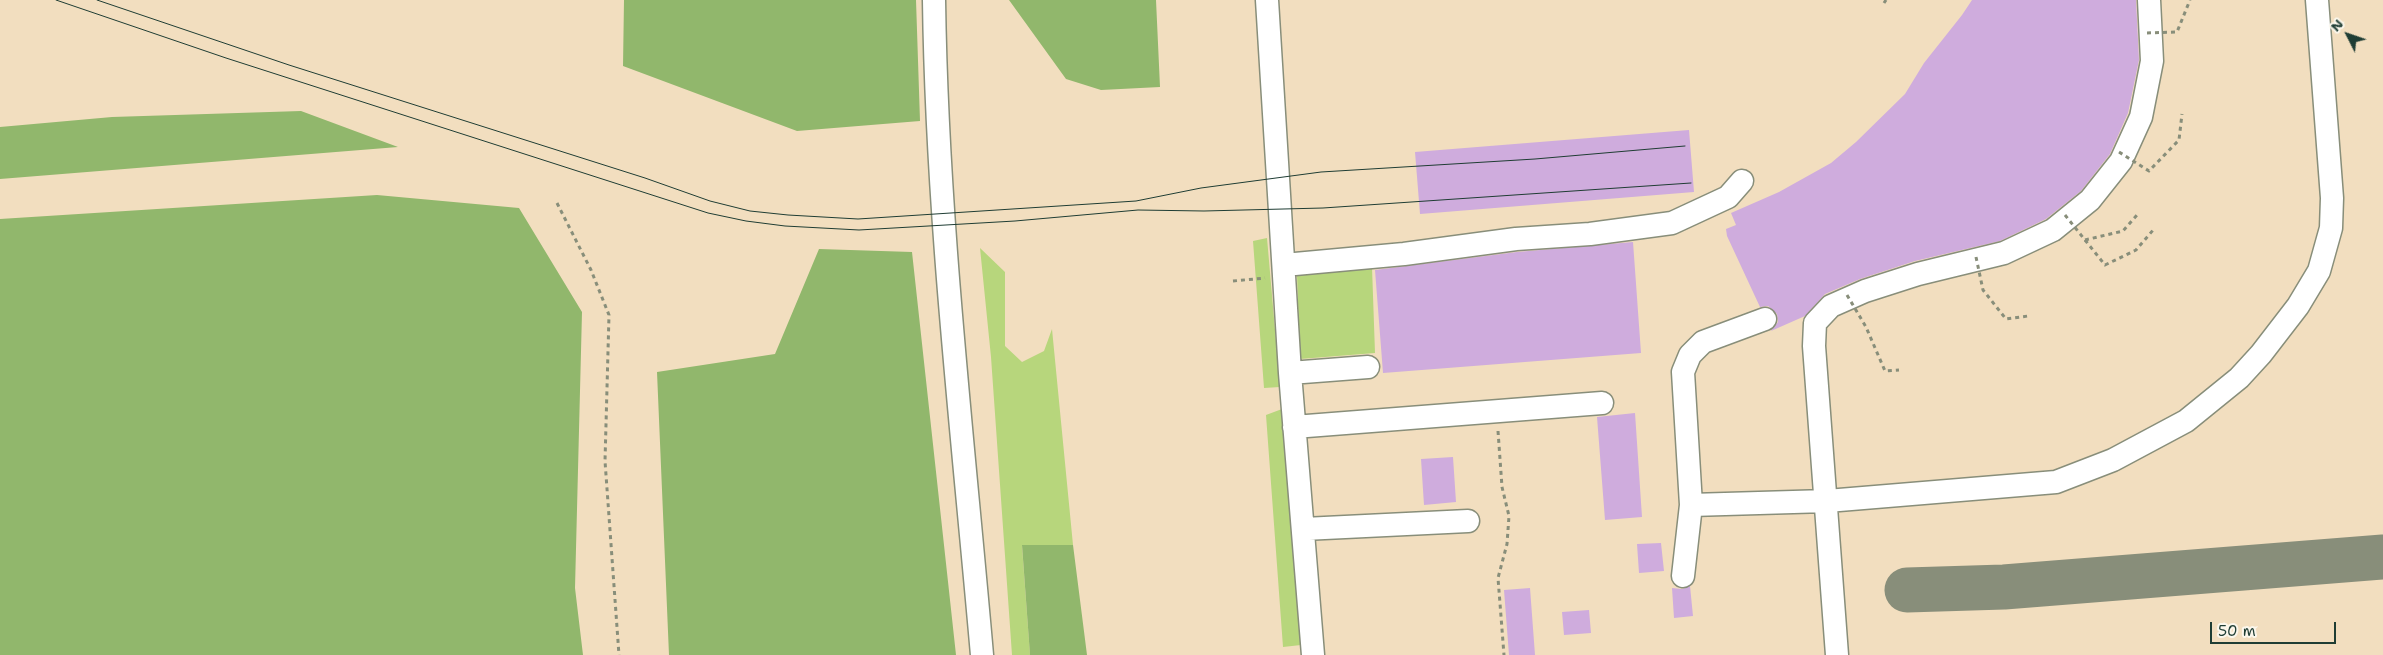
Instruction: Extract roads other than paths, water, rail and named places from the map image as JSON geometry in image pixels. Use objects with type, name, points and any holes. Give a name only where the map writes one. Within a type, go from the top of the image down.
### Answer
[{"type":"lane","points":[[934,0],[935,79],[941,195],[982,655]]},
{"type":"lane","points":[[1267,0],[1290,373],[1313,655]]},
{"type":"lane","points":[[1835,655],[1827,501],[1814,346],[1815,323],[1831,306],[1865,291],[1918,274],[2004,254],[2053,230],[2090,200],[2121,161],[2141,117],[2152,61],[2149,0]]},
{"type":"lane","points":[[1691,505],[1827,501],[2056,482],[2113,460],[2186,421],[2239,378],[2298,306],[2319,271],[2331,228],[2332,198],[2317,0]]},
{"type":"lane","points":[[1284,270],[1516,239],[1590,234],[1672,223],[1728,197],[1742,181]]},
{"type":"lane","points":[[1683,576],[1691,505],[1683,372],[1690,355],[1703,342],[1765,320]]},
{"type":"lane","points":[[1290,373],[1368,366]]},
{"type":"lane","points":[[1294,426],[1602,403]]},
{"type":"lane","points":[[1304,529],[1468,521]]},
{"type":"tram line","points":[[56,0],[226,58],[708,213],[746,221],[785,226],[859,230],[1015,221],[1138,210],[1204,211],[1323,208],[1691,183]]},
{"type":"tram line","points":[[97,0],[289,65],[645,178],[710,201],[750,211],[788,215],[858,219],[1136,201],[1201,188],[1321,172],[1535,159],[1685,146]]}]
